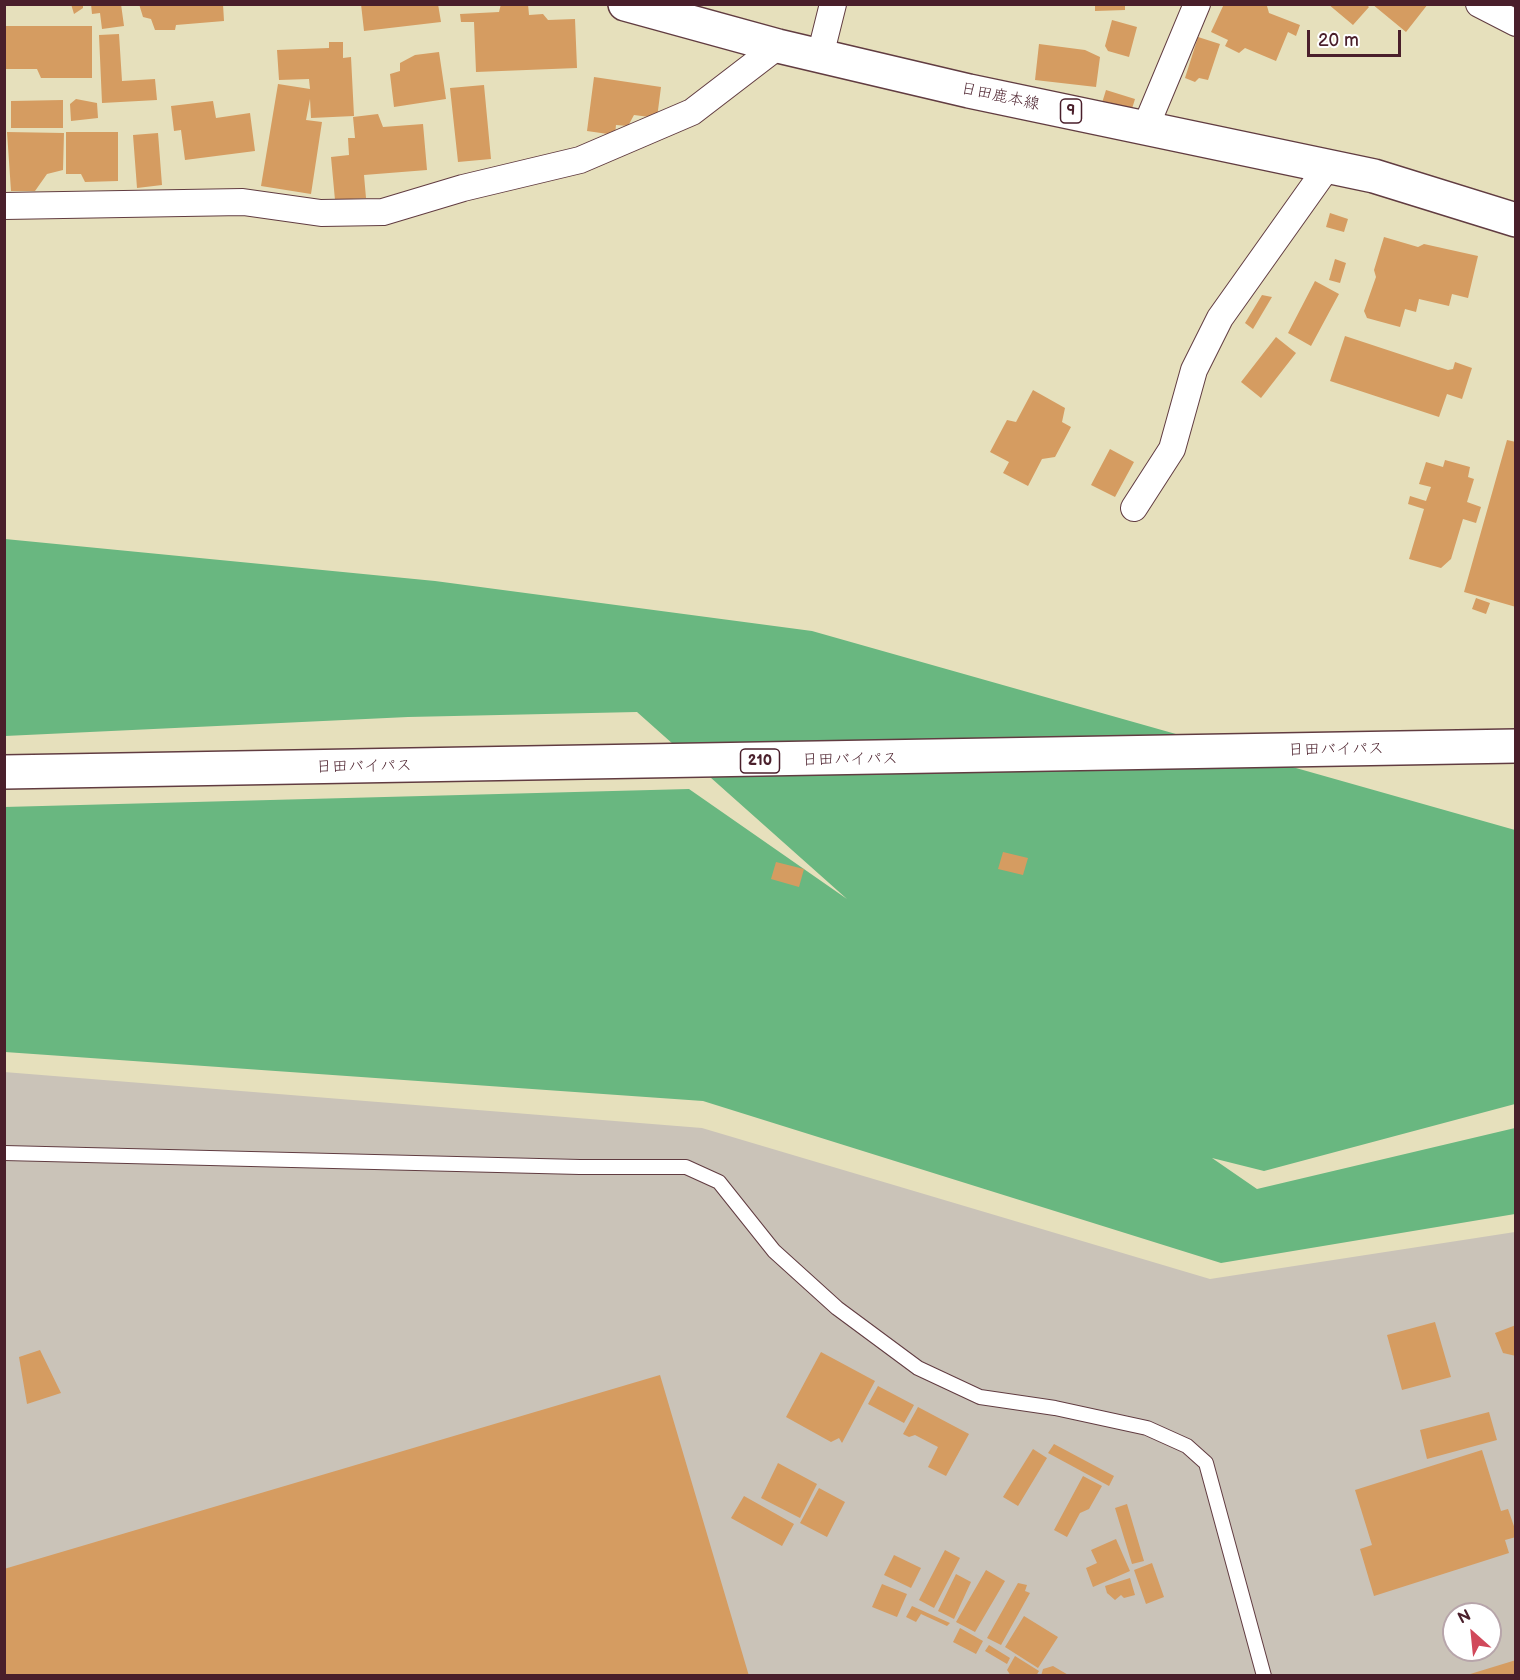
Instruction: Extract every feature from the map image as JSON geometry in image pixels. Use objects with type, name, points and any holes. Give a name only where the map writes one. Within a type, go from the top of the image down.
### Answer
[{"type":"main road","name":"日田鹿本線","points":[[625,4],[778,46],[969,91],[1146,126],[1374,176],[1515,220]]},
{"type":"main road","name":"日田バイパス","points":[[4,772],[1515,746]]},
{"type":"street","points":[[820,56],[833,4]]},
{"type":"street","points":[[1146,126],[1197,4]]},
{"type":"street","points":[[1479,4],[1515,24]]},
{"type":"street","points":[[4,206],[243,202],[321,213],[383,212],[464,188],[580,160],[692,112],[778,46]]},
{"type":"street","points":[[1134,508],[1172,449],[1194,370],[1220,318],[1328,166]]},
{"type":"lane","points":[[4,1153],[569,1167],[686,1167],[719,1182],[774,1251],[837,1308],[918,1368],[980,1397],[1055,1408],[1147,1428],[1187,1446],[1206,1463],[1264,1676]]},
{"type":"shaded area","points":[[4,1072],[702,1128],[1210,1279],[1515,1232],[1515,1675],[5,1675]]},
{"type":"green space","points":[[5,539],[435,581],[812,631],[1515,830],[1515,1104],[1264,1171],[1212,1158],[1257,1189],[1515,1128],[1515,1214],[1221,1263],[703,1101],[5,1052],[4,807],[689,789],[847,899],[637,712],[408,717],[5,736]]},
{"type":"building","points":[[71,4],[83,4],[83,8],[74,14]]},
{"type":"building","points":[[91,4],[121,4],[124,26],[102,29],[100,13],[92,14]]},
{"type":"building","points":[[139,4],[223,4],[224,21],[176,25],[175,30],[155,30],[151,19],[143,17]]},
{"type":"building","points":[[361,4],[438,4],[441,22],[364,31]]},
{"type":"building","points":[[501,4],[528,4],[529,15],[543,14],[548,20],[575,19],[577,68],[476,72],[474,22],[461,22],[460,14],[499,12]]},
{"type":"building","points":[[1095,4],[1125,4],[1125,10],[1095,11]]},
{"type":"building","points":[[1224,4],[1262,4],[1267,6],[1269,13],[1300,25],[1296,36],[1288,32],[1276,61],[1245,48],[1239,53],[1225,46],[1228,40],[1211,32]]},
{"type":"building","points":[[1328,4],[1366,4],[1369,7],[1353,25]]},
{"type":"building","points":[[1372,4],[1428,4],[1406,32]]},
{"type":"building","points":[[1112,20],[1137,27],[1129,57],[1108,51],[1105,46]]},
{"type":"building","points":[[5,26],[92,26],[92,78],[41,78],[37,69],[5,69]]},
{"type":"building","points":[[119,34],[122,81],[155,79],[157,100],[102,103],[99,35]]},
{"type":"building","points":[[1198,37],[1220,44],[1208,80],[1199,78],[1195,82],[1185,78]]},
{"type":"building","points":[[329,42],[343,42],[343,58],[351,57],[354,116],[311,118],[310,99],[306,120],[322,122],[311,194],[261,186],[278,84],[310,89],[309,79],[279,80],[277,50],[329,48]]},
{"type":"building","points":[[1039,44],[1085,50],[1100,57],[1096,87],[1035,80]]},
{"type":"building","points":[[439,52],[446,99],[394,107],[390,74],[400,71],[400,63],[415,55]]},
{"type":"building","points":[[594,77],[661,87],[657,118],[634,115],[628,126],[616,125],[615,135],[587,131]]},
{"type":"building","points":[[484,85],[491,159],[458,162],[450,88]]},
{"type":"building","points":[[1106,90],[1135,99],[1131,112],[1102,103]]},
{"type":"building","points":[[76,99],[97,103],[98,118],[71,121],[70,104]]},
{"type":"building","points":[[63,100],[63,128],[11,128],[11,101]]},
{"type":"building","points":[[213,101],[216,118],[250,113],[255,151],[185,160],[181,130],[174,131],[171,106]]},
{"type":"building","points":[[378,114],[383,127],[423,124],[427,170],[364,175],[366,198],[335,200],[331,157],[349,155],[348,138],[355,138],[353,117]]},
{"type":"building","points":[[7,132],[64,133],[63,170],[47,174],[35,191],[11,191]]},
{"type":"building","points":[[66,132],[118,132],[118,181],[85,182],[81,174],[66,174]]},
{"type":"building","points":[[158,133],[162,185],[137,188],[133,135]]},
{"type":"building","points":[[1330,213],[1348,219],[1344,232],[1326,227]]},
{"type":"building","points":[[1384,237],[1418,247],[1424,244],[1478,256],[1468,298],[1452,294],[1449,306],[1419,299],[1416,312],[1405,309],[1400,327],[1367,318],[1364,311],[1376,277],[1374,270]]},
{"type":"building","points":[[1335,259],[1346,263],[1340,283],[1329,280]]},
{"type":"building","points":[[1315,281],[1339,294],[1311,346],[1288,333]]},
{"type":"building","points":[[1262,295],[1272,297],[1253,329],[1245,323]]},
{"type":"building","points":[[1345,336],[1448,370],[1453,369],[1455,362],[1472,368],[1462,399],[1447,394],[1439,417],[1330,381]]},
{"type":"building","points":[[1276,337],[1296,353],[1261,398],[1241,382]]},
{"type":"building","points":[[1033,390],[1065,408],[1062,422],[1071,427],[1055,457],[1042,459],[1028,486],[1003,473],[1009,462],[990,452],[1007,420],[1016,422]]},
{"type":"building","points":[[1507,440],[1516,442],[1516,607],[1464,592]]},
{"type":"building","points":[[1110,449],[1134,462],[1115,497],[1091,485]]},
{"type":"building","points":[[1445,460],[1470,467],[1468,477],[1474,479],[1467,502],[1481,507],[1476,523],[1463,519],[1451,559],[1441,568],[1409,559],[1424,509],[1408,504],[1410,496],[1426,501],[1431,487],[1419,484],[1426,462],[1443,467]]},
{"type":"building","points":[[1476,598],[1490,603],[1486,614],[1472,609]]},
{"type":"building","points":[[1003,852],[1028,858],[1023,875],[998,869]]},
{"type":"building","points":[[776,862],[804,869],[799,887],[771,879]]},
{"type":"building","points":[[1435,1322],[1451,1377],[1402,1390],[1387,1335]]},
{"type":"building","points":[[1516,1325],[1516,1356],[1503,1353],[1495,1333]]},
{"type":"building","points":[[40,1350],[61,1393],[27,1404],[19,1357]]},
{"type":"building","points":[[821,1352],[875,1381],[842,1443],[839,1438],[831,1442],[786,1417]]},
{"type":"building","points":[[660,1375],[749,1676],[4,1676],[4,1569]]},
{"type":"building","points":[[878,1386],[914,1405],[904,1423],[868,1404]]},
{"type":"building","points":[[918,1407],[969,1434],[946,1476],[928,1467],[938,1447],[915,1435],[909,1437],[903,1434]]},
{"type":"building","points":[[1489,1412],[1497,1440],[1427,1459],[1420,1430]]},
{"type":"building","points":[[1054,1444],[1114,1476],[1109,1486],[1048,1453]]},
{"type":"building","points":[[1033,1449],[1047,1458],[1018,1506],[1003,1497]]},
{"type":"building","points":[[1482,1450],[1501,1511],[1508,1509],[1516,1532],[1516,1537],[1505,1540],[1509,1553],[1374,1596],[1360,1549],[1372,1545],[1355,1490]]},
{"type":"building","points":[[778,1463],[817,1484],[800,1518],[761,1498]]},
{"type":"building","points":[[1083,1476],[1102,1486],[1089,1509],[1080,1513],[1067,1537],[1054,1530]]},
{"type":"building","points":[[819,1488],[845,1502],[827,1537],[800,1523]]},
{"type":"building","points":[[744,1496],[794,1524],[782,1546],[731,1518]]},
{"type":"building","points":[[1127,1504],[1144,1561],[1132,1564],[1115,1508]]},
{"type":"building","points":[[1116,1539],[1130,1571],[1093,1587],[1086,1568],[1097,1563],[1091,1550]]},
{"type":"building","points":[[945,1550],[960,1558],[934,1608],[919,1600]]},
{"type":"building","points":[[894,1555],[921,1568],[911,1588],[884,1575]]},
{"type":"building","points":[[1152,1563],[1164,1597],[1146,1604],[1134,1570]]},
{"type":"building","points":[[986,1570],[1005,1581],[975,1632],[956,1622]]},
{"type":"building","points":[[956,1574],[971,1582],[954,1619],[938,1611]]},
{"type":"building","points":[[1130,1578],[1135,1595],[1124,1598],[1121,1595],[1115,1600],[1107,1593],[1105,1586]]},
{"type":"building","points":[[1018,1583],[1027,1585],[1025,1591],[1030,1593],[1001,1645],[987,1638]]},
{"type":"building","points":[[882,1584],[907,1594],[897,1617],[872,1607]]},
{"type":"building","points":[[912,1606],[950,1623],[947,1626],[921,1614],[916,1622],[906,1617]]},
{"type":"building","points":[[1024,1616],[1058,1637],[1038,1668],[1005,1647]]},
{"type":"building","points":[[960,1628],[983,1641],[976,1654],[953,1642]]},
{"type":"building","points":[[989,1645],[1010,1658],[1007,1664],[985,1651]]},
{"type":"building","points":[[1015,1656],[1039,1671],[1036,1676],[1011,1676],[1007,1670]]},
{"type":"building","points":[[1516,1660],[1516,1676],[1467,1676],[1467,1675]]},
{"type":"building","points":[[1053,1666],[1070,1676],[1041,1676],[1043,1669]]}]
